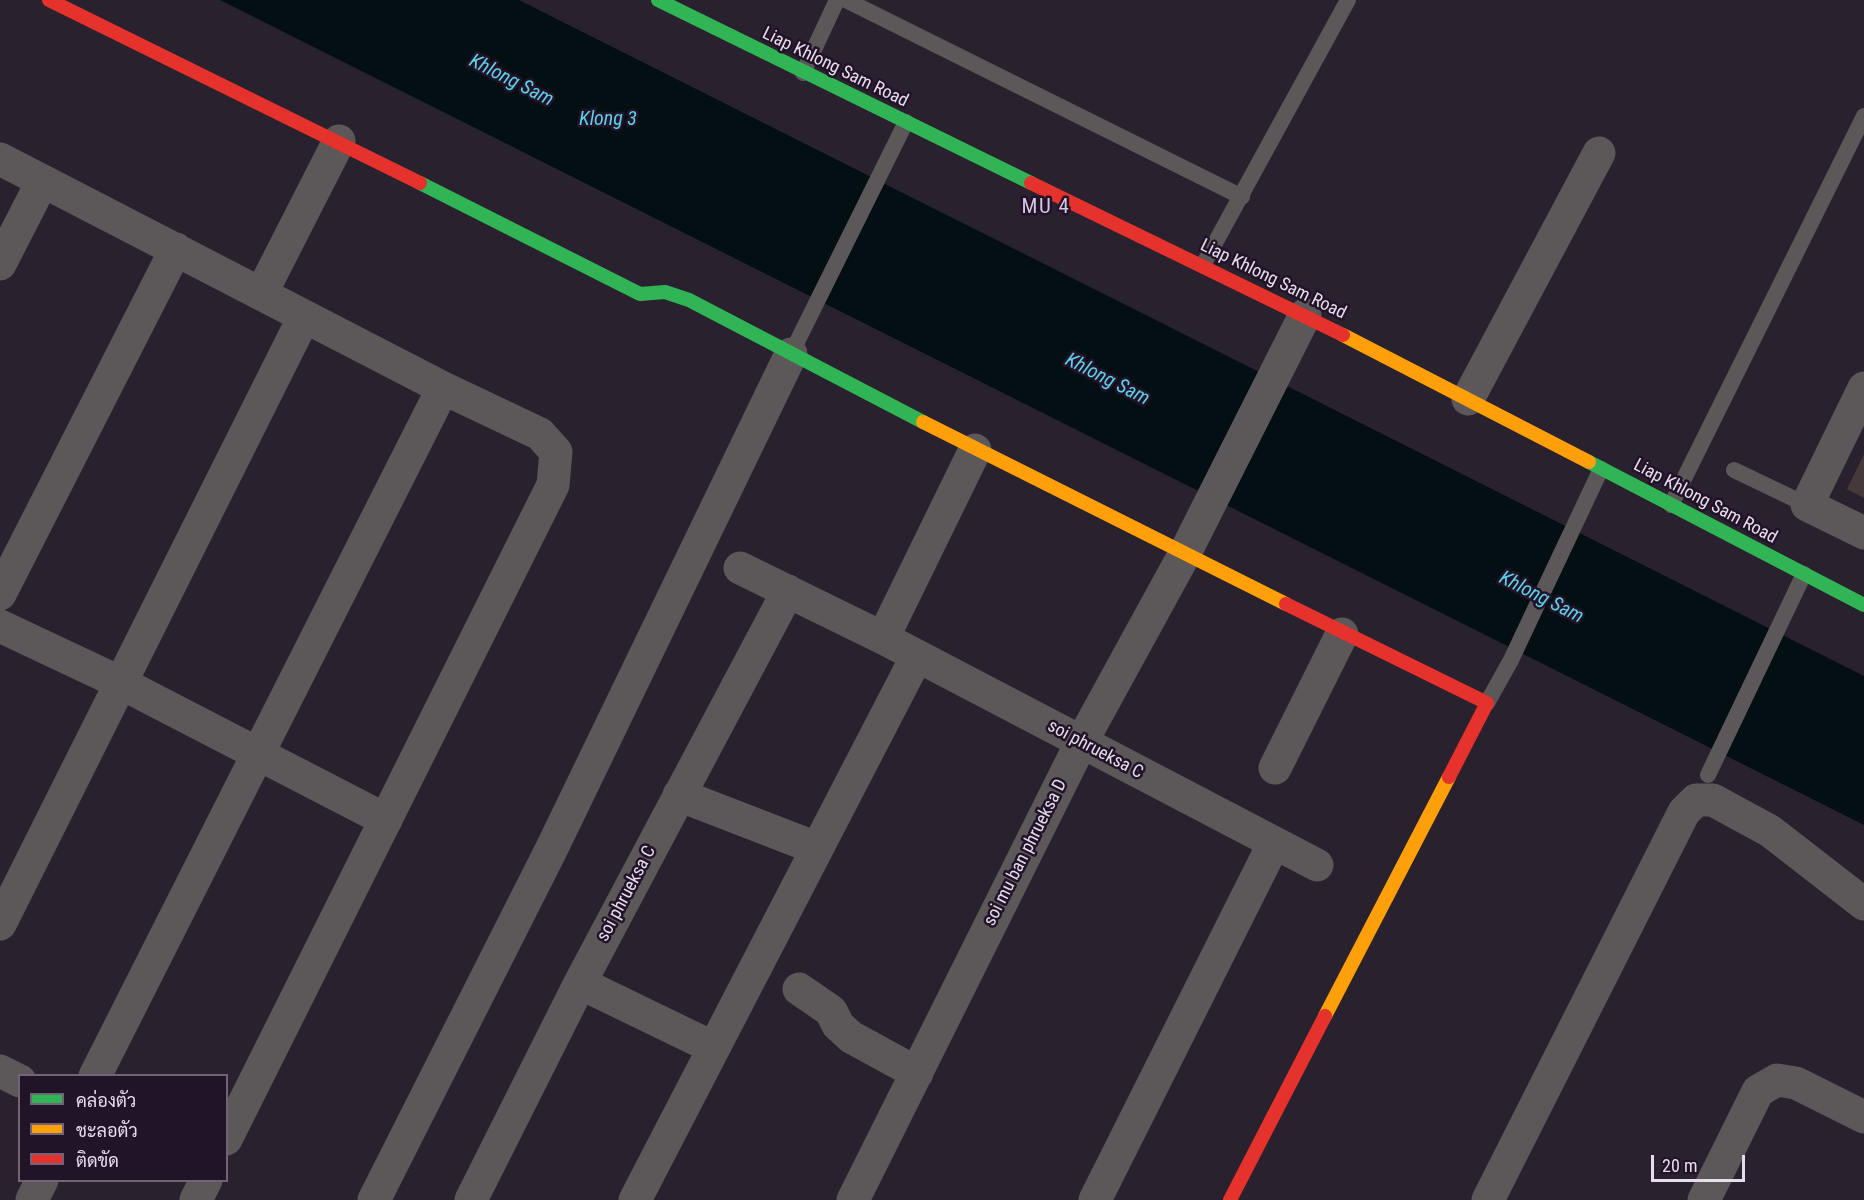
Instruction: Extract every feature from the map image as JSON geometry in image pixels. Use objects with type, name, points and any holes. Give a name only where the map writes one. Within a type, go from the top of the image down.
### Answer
[{"type":"street","points":[[49,0],[339,141],[640,294],[665,292],[689,300],[975,450],[1487,704],[1230,1200]]},
{"type":"street","name":"Liap Khlong Sam Road","points":[[658,0],[803,73],[1305,315],[1864,605]]},
{"type":"street","points":[[261,294],[339,141]]},
{"type":"street","points":[[1468,399],[1599,153]]},
{"type":"street","points":[[0,159],[443,388],[540,434],[556,452],[553,484],[228,1135]]},
{"type":"street","points":[[0,264],[42,182]]},
{"type":"street","points":[[0,594],[176,249]]},
{"type":"street","name":"soi mu ban phrueksa D","points":[[853,1200],[1081,743],[1184,555],[1305,315]]},
{"type":"street","points":[[0,924],[304,317]]},
{"type":"street","points":[[374,1200],[546,861],[791,354]]},
{"type":"street","points":[[96,1074],[443,388]]},
{"type":"street","points":[[1864,388],[1807,505],[1864,533]]},
{"type":"street","points":[[883,638],[975,450]]},
{"type":"street","name":"soi phrueksa C","points":[[740,568],[883,638],[1317,865]]},
{"type":"street","name":"soi phrueksa C","points":[[471,1200],[580,983],[788,591]]},
{"type":"street","points":[[0,626],[121,683],[386,820]]},
{"type":"street","points":[[1275,768],[1342,634]]},
{"type":"street","points":[[635,1200],[712,1047],[917,656]]},
{"type":"street","points":[[679,795],[816,848]]},
{"type":"street","points":[[1488,1200],[1684,812],[1696,800],[1713,800],[1770,831],[1864,904]]},
{"type":"street","points":[[1095,1200],[1274,843]]},
{"type":"street","points":[[580,983],[712,1047]]},
{"type":"street","points":[[799,989],[831,1011],[838,1025],[851,1037],[917,1073]]},
{"type":"street","points":[[0,1071],[18,1081]]},
{"type":"street","points":[[1704,1200],[1758,1091],[1777,1080],[1796,1083],[1864,1117]]},
{"type":"street","points":[[32,1200],[41,1182]]},
{"type":"street","points":[[196,1200],[205,1182]]},
{"type":"lane","points":[[803,73],[837,0]]},
{"type":"lane","points":[[846,0],[1242,197]]},
{"type":"lane","points":[[1203,266],[1348,0]]},
{"type":"lane","points":[[1671,505],[1864,116]]},
{"type":"lane","points":[[791,354],[906,122]]},
{"type":"lane","points":[[1487,704],[1511,660],[1601,469]]},
{"type":"lane","points":[[1734,470],[1807,505]]},
{"type":"lane","points":[[1708,775],[1804,574]]},
{"type":"water","name":"Klong 3","points":[[220,0],[519,0],[1864,676],[1864,825]]},
{"type":"building","points":[[1864,454],[1864,498],[1847,489]]},
{"type":"traffic: fast","points":[[658,0],[1031,183]]},
{"type":"traffic: fast","points":[[420,183],[640,294],[665,292],[689,300],[923,422]]},
{"type":"traffic: fast","points":[[1589,462],[1864,605]]},
{"type":"traffic: slow","points":[[1343,335],[1589,462]]},
{"type":"traffic: slow","points":[[923,422],[1286,604]]},
{"type":"traffic: slow","points":[[1325,1016],[1449,777]]},
{"type":"traffic: jam","points":[[49,0],[420,183]]},
{"type":"traffic: jam","points":[[1031,183],[1343,335]]},
{"type":"traffic: jam","points":[[1286,604],[1487,703],[1449,777]]},
{"type":"traffic: jam","points":[[1230,1200],[1325,1016]]},
{"type":"district","name":"MU 4","points":[[1046,208]]},
{"type":"water label","name":"Khlong Sam","points":[[511,81]]},
{"type":"water label","name":"Khlong Sam","points":[[1107,380]]},
{"type":"water label","name":"Khlong Sam","points":[[1541,598]]}]
